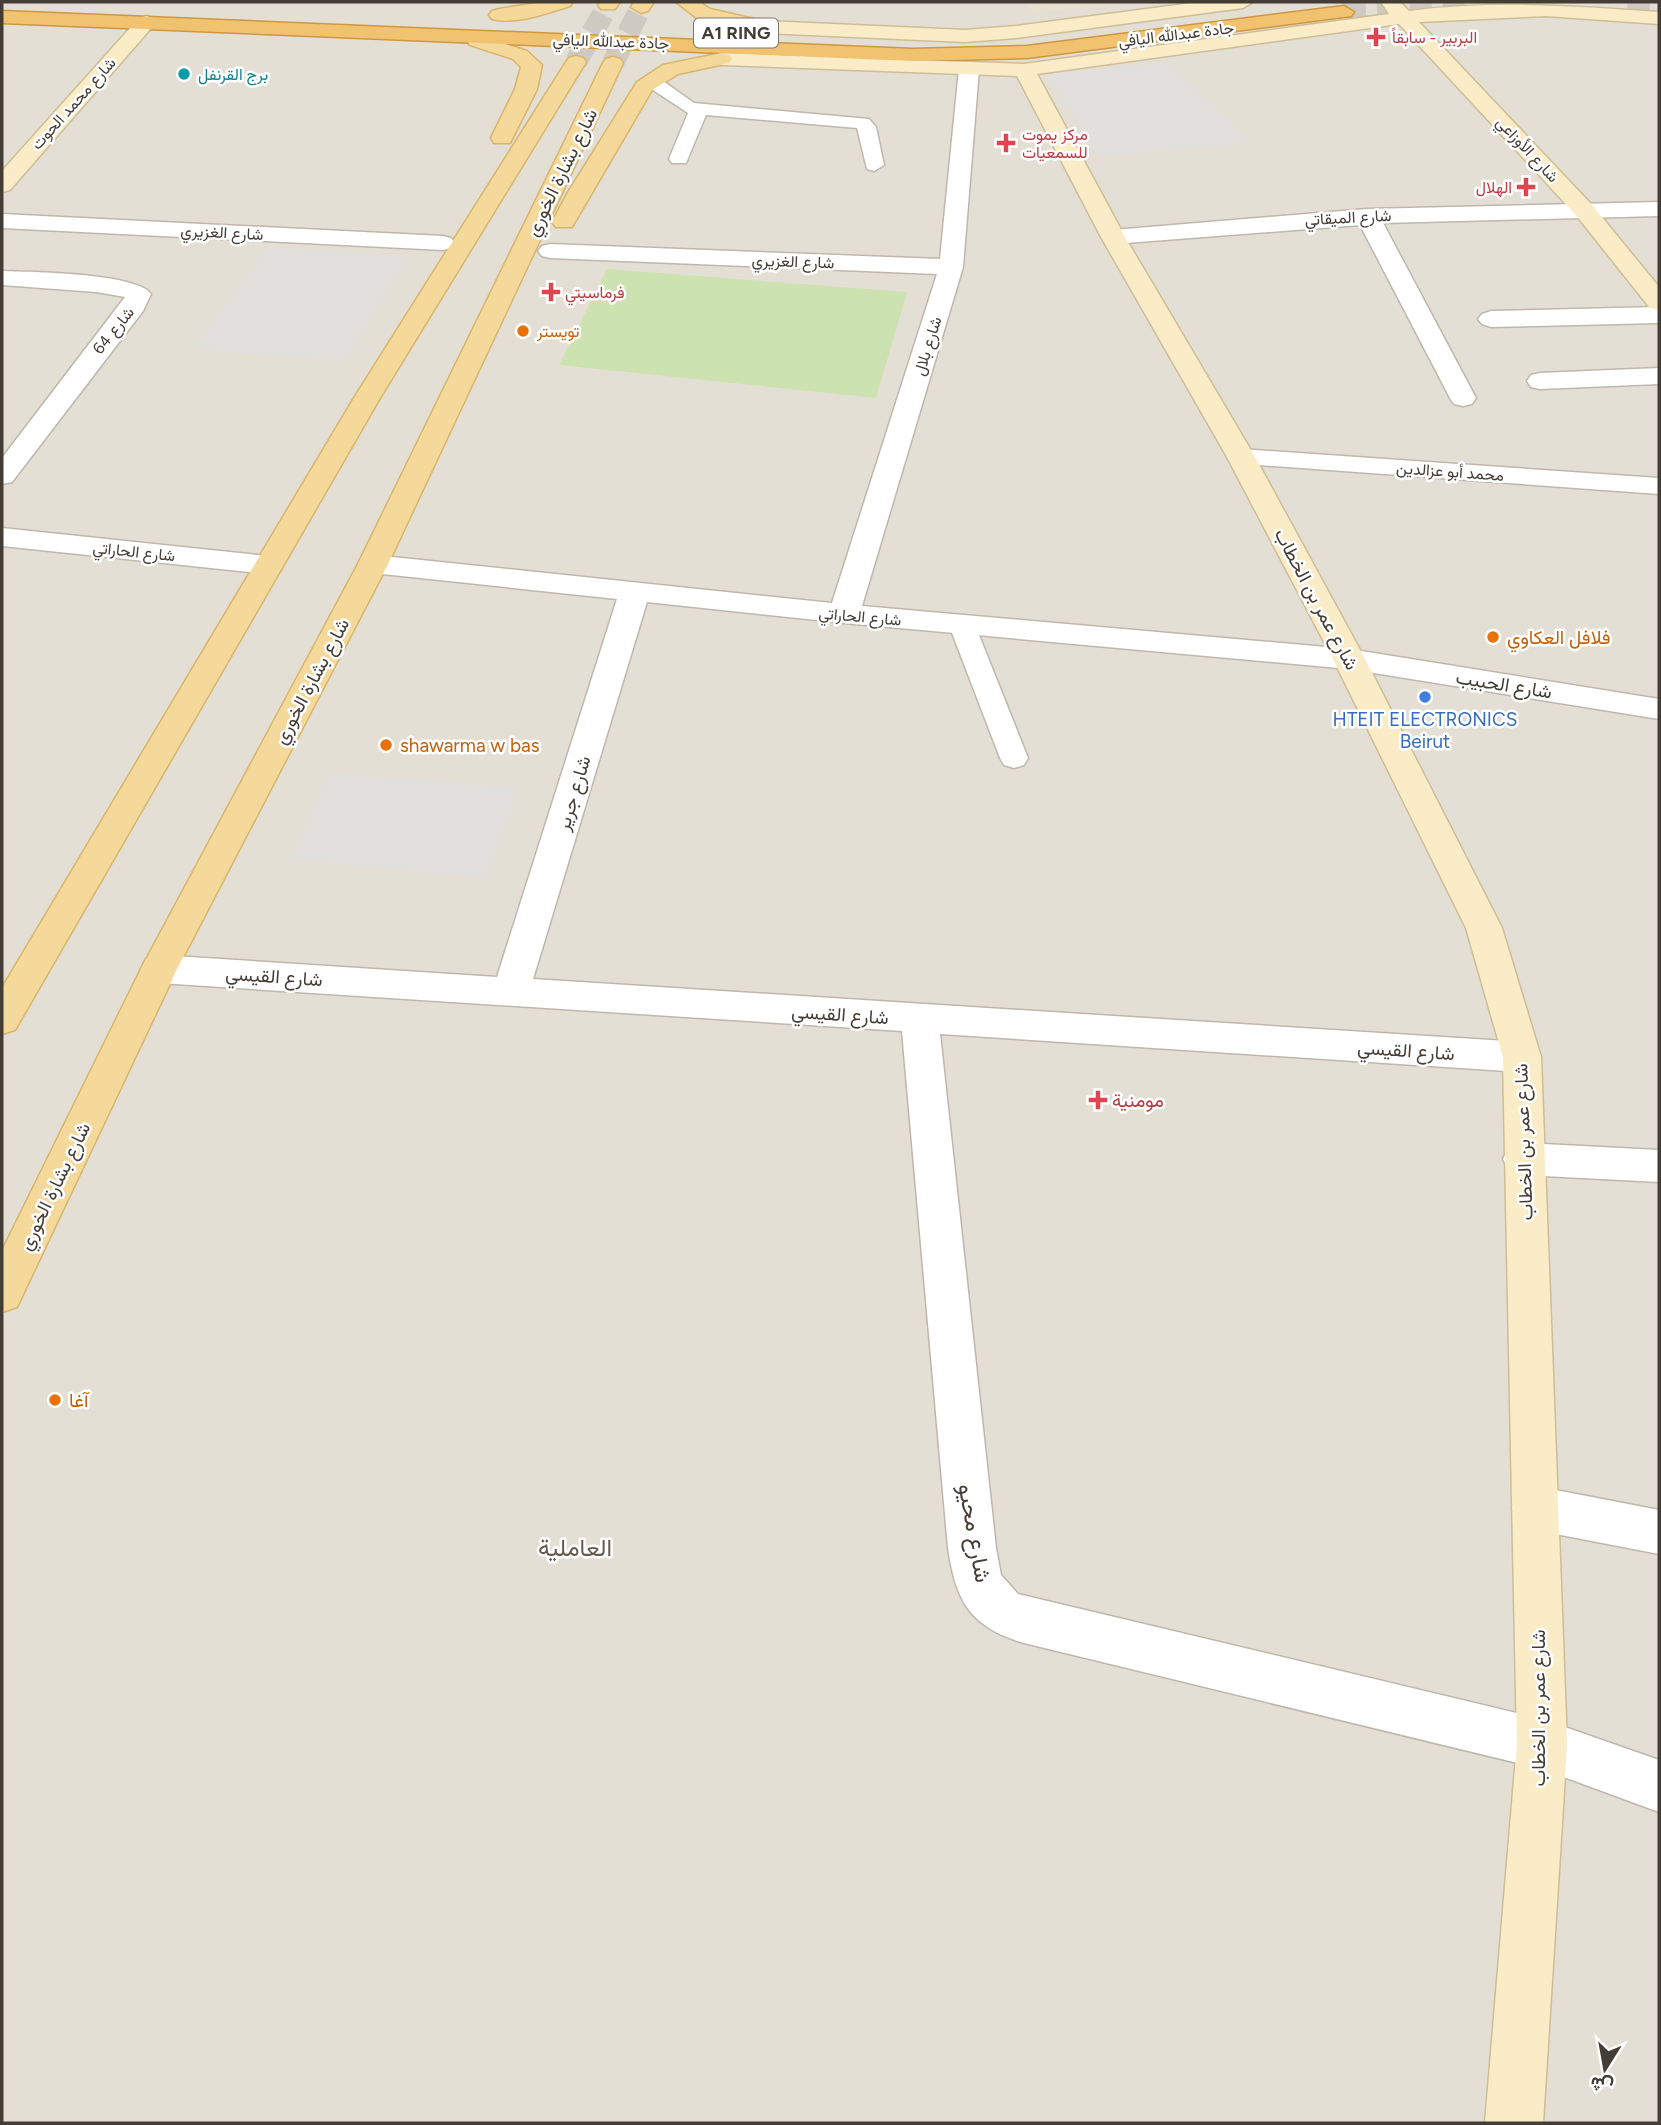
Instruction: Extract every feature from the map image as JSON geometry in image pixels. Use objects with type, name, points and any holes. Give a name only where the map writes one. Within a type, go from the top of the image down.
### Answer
[{"type":"highway","name":"جادة عبدالله اليافي","points":[[78,2],[943,42],[1062,34],[1308,2]]},
{"type":"highway","points":[[161,5],[256,8]]},
{"type":"highway","points":[[492,15],[586,19],[626,9],[659,22]]},
{"type":"highway","name":"جادة عبدالله اليافي","points":[[2,17],[980,55],[1349,18]]},
{"type":"highway","points":[[685,23],[765,27]]},
{"type":"highway","points":[[350,32],[722,59]]},
{"type":"main road","points":[[492,15],[536,10],[563,2]]},
{"type":"main road","points":[[686,2],[704,14],[765,27]]},
{"type":"main road","points":[[366,398],[375,359],[516,112],[532,74],[532,65],[520,55],[477,41]]},
{"type":"main road","points":[[439,426],[467,393],[493,355],[578,194],[617,128],[650,80],[672,68],[722,59]]},
{"type":"main road","name":"شارع بشارة الخوري","points":[[2,1020],[11,986],[366,398],[576,62]]},
{"type":"main road","name":"شارع بشارة الخوري","points":[[2,1294],[159,969],[373,564],[612,64]]},
{"type":"street","name":"جادة عبدالله اليافي","points":[[765,27],[965,36],[1012,24],[1243,2]]},
{"type":"street","points":[[1559,2],[1600,12],[1659,18]]},
{"type":"street","points":[[1349,18],[1371,15],[1372,12],[1364,3]]},
{"type":"street","name":"جادة عبدالله اليافي","points":[[722,59],[1024,70],[1397,10],[1507,6],[1600,12]]},
{"type":"street","name":"شارع الأوزاعي","points":[[1397,10],[1584,210],[1659,303]]},
{"type":"street","name":"شارع محمد الحوت","points":[[2,185],[9,167],[146,22]]},
{"type":"street","name":"شارع بلال","points":[[844,614],[951,267],[969,69]]},
{"type":"street","name":"شارع عمر بن الخطاب","points":[[1024,70],[1113,237],[1241,457],[1349,659],[1484,928],[1522,1057],[1542,1744],[1514,2123]]},
{"type":"street","name":"شارع الميقاتي","points":[[1113,237],[1246,223],[1367,216],[1659,209]]},
{"type":"street","points":[[1367,216],[1463,398]]},
{"type":"street","name":"شارع الغزيري","points":[[2,221],[443,243]]},
{"type":"street","name":"شارع الغزيري","points":[[550,251],[951,267]]},
{"type":"street","name":"شارع 64","points":[[2,278],[111,287],[134,290],[139,295],[134,306],[2,476]]},
{"type":"street","points":[[1491,318],[1659,315]]},
{"type":"street","points":[[1541,381],[1659,376]]},
{"type":"street","name":"محمد أبو عزالدين","points":[[1241,457],[1659,486]]},
{"type":"street","name":"شارع الحاراتي","points":[[2,537],[267,565]]},
{"type":"street","name":"شارع الحاراتي","points":[[373,564],[634,594],[1349,659]]},
{"type":"street","name":"شارع جرير","points":[[511,992],[634,594]]},
{"type":"street","name":"شارع الحبيب","points":[[1349,659],[1659,709]]},
{"type":"street","name":"شارع القيسي","points":[[159,969],[1522,1057]]},
{"type":"street","name":"شارع محيو","points":[[920,1020],[968,1507],[974,1554],[987,1597],[1001,1610],[1051,1626],[1542,1744],[1659,1786]]},
{"type":"street","points":[[1523,1159],[1659,1166]]},
{"type":"street","points":[[1535,1508],[1659,1532]]},
{"type":"lane","points":[[650,80],[681,104],[699,110],[862,123],[867,127],[874,165]]},
{"type":"lane","points":[[679,159],[699,110]]},
{"type":"lane","points":[[962,625],[1014,758]]},
{"type":"shaded area","points":[[2,2],[1659,2],[1659,2123],[2,2123]]},
{"type":"shaded area","points":[[1027,2],[1136,2],[1033,12]]},
{"type":"shaded area","points":[[1168,63],[1252,142],[1098,157],[1049,74]]},
{"type":"shaded area","points":[[267,247],[408,257],[345,361],[193,349]]},
{"type":"shaded area","points":[[328,773],[519,788],[487,878],[291,859]]},
{"type":"green space","points":[[607,269],[907,292],[876,398],[559,365]]},
{"type":"tunnel","points":[[1344,12],[1472,2]]},
{"type":"tunnel","points":[[1628,2],[1659,6]]},
{"type":"tunnel","points":[[576,62],[608,5]]},
{"type":"tunnel","points":[[613,63],[641,7]]},
{"type":"place","name":"البربير - سابقاً","points":[[1376,37]]},
{"type":"place","name":"برج القرنفل","points":[[184,74]]},
{"type":"place","name":"مركز يموت للسمعيات","points":[[1006,143]]},
{"type":"place","name":"الهلال","points":[[1526,187]]},
{"type":"place","name":"فرماسيتي","points":[[551,292]]},
{"type":"place","name":"تويستر","points":[[523,331]]},
{"type":"place","name":"فلافل العكاوي","points":[[1493,637]]},
{"type":"place","name":"HTEIT ELECTRONICS Beirut","points":[[1425,697]]},
{"type":"place","name":"shawarma w bas","points":[[386,745]]},
{"type":"place","name":"مومنية","points":[[1098,1100]]},
{"type":"place","name":"آغا","points":[[55,1400]]},
{"type":"district","name":"العاملية","points":[[575,1548]]}]
